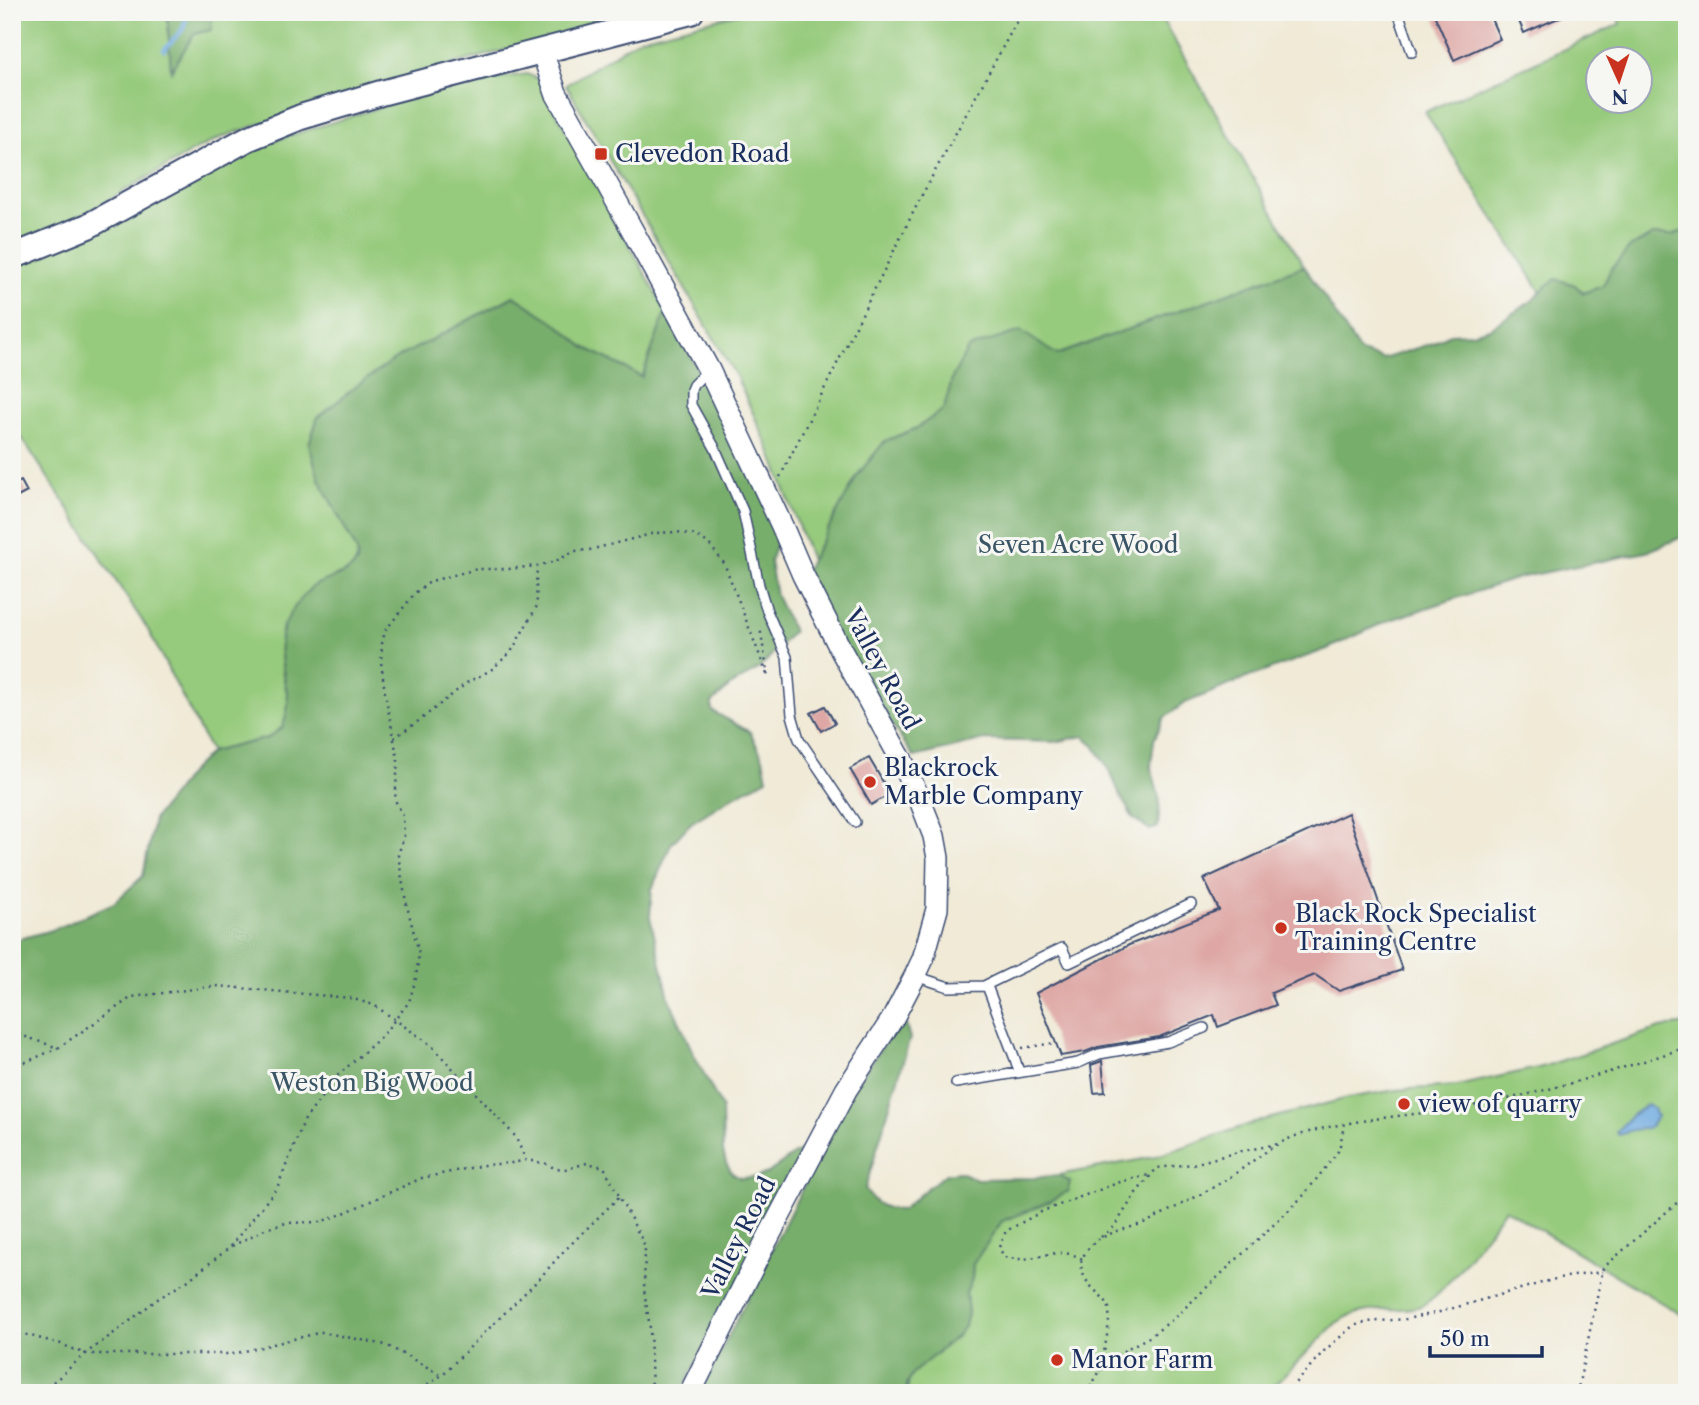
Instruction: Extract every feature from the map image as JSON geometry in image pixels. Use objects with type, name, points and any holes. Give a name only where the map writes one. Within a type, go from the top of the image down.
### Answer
[{"type":"main road","points":[[12,257],[88,226],[247,139],[301,117],[381,93],[691,12]]},
{"type":"street","name":"Valley Road","points":[[542,51],[556,93],[709,370],[803,575],[902,761],[920,800],[938,858],[937,909],[923,959],[892,1018],[846,1090],[690,1393]]},
{"type":"lane","points":[[1398,12],[1412,52]]},
{"type":"lane","points":[[709,370],[693,385],[691,405],[715,449],[743,511],[759,585],[787,657],[796,731],[855,822]]},
{"type":"lane","points":[[915,976],[949,987],[987,986],[1062,948],[1069,963],[1191,904]]},
{"type":"lane","points":[[987,986],[1019,1072]]},
{"type":"lane","points":[[956,1083],[1078,1063],[1098,1054],[1169,1042],[1204,1028]]},
{"type":"path","points":[[769,498],[922,195],[1022,12]]},
{"type":"path","points":[[229,1248],[277,1188],[304,1121],[337,1076],[381,1037],[409,1002],[416,978],[419,953],[398,855],[404,836],[403,816],[395,800],[398,761],[381,662],[385,631],[391,620],[415,593],[431,581],[477,569],[537,566],[556,561],[575,551],[655,533],[677,532],[695,535],[708,543],[724,563],[768,677],[760,624]]},
{"type":"path","points":[[394,738],[468,682],[491,670],[511,652],[537,606],[537,566]]},
{"type":"path","points":[[12,1068],[58,1048],[132,997],[217,986],[349,998],[374,1005],[431,1045],[515,1136],[527,1160]]},
{"type":"path","points":[[12,1032],[58,1048]]},
{"type":"path","points":[[1012,1050],[1055,1043]]},
{"type":"path","points":[[1100,1371],[1109,1307],[1105,1300],[1088,1286],[1082,1271],[1082,1259],[1090,1246],[1114,1227],[1149,1175],[1157,1168],[1193,1164],[1345,1124],[1484,1104],[1581,1081],[1687,1047]]},
{"type":"path","points":[[1087,1393],[1100,1371],[1119,1353],[1149,1338],[1172,1320],[1304,1195],[1337,1153],[1345,1124]]},
{"type":"path","points":[[1098,1239],[1117,1230],[1147,1222],[1212,1189],[1279,1143]]},
{"type":"path","points":[[35,1393],[56,1381],[85,1354],[156,1300],[187,1281],[229,1248],[265,1229],[286,1223],[320,1222],[422,1178],[484,1165],[527,1160],[554,1168],[567,1169],[587,1163],[604,1167],[620,1196],[645,1246],[644,1290],[650,1328],[652,1393]]},
{"type":"path","points":[[1082,1259],[1073,1253],[1051,1253],[1023,1259],[1004,1257],[999,1247],[1006,1231],[1043,1211],[1123,1181],[1149,1175]]},
{"type":"path","points":[[1577,1393],[1603,1268],[1687,1194]]},
{"type":"path","points":[[416,1393],[442,1375],[620,1196]]},
{"type":"path","points":[[1286,1393],[1324,1351],[1353,1326],[1436,1313],[1559,1278],[1602,1272]]},
{"type":"path","points":[[12,1331],[61,1344],[85,1354],[233,1354],[322,1332],[386,1345],[442,1375]]},
{"type":"green space","points":[[12,12],[167,12],[171,69],[194,34],[211,30],[213,12],[646,12],[376,85],[222,137],[67,224],[12,248]]},
{"type":"green space","points":[[167,12],[213,12],[211,30],[194,34],[171,71]]},
{"type":"green space","points":[[745,12],[1158,12],[1304,266],[1056,355],[1021,331],[953,376],[944,409],[917,428],[885,441],[857,476],[811,560],[771,453],[737,378],[566,85],[640,38]]},
{"type":"green space","points":[[1616,12],[1687,12],[1687,230],[1672,235],[1653,235],[1611,269],[1604,286],[1582,293],[1546,286],[1541,292],[1425,112],[1620,24]]},
{"type":"green space","points":[[527,74],[538,79],[666,311],[642,377],[584,347],[557,324],[514,296],[397,358],[318,417],[309,444],[319,479],[357,551],[356,562],[348,571],[334,576],[283,625],[280,642],[289,702],[283,727],[268,738],[211,752],[147,628],[12,423],[12,267],[266,143],[413,97]]},
{"type":"green space","name":"Seven Acre Wood","points":[[1687,230],[1687,535],[1646,552],[1518,578],[1387,621],[1327,649],[1185,703],[1164,718],[1154,740],[1151,766],[1160,801],[1158,827],[1150,830],[1133,818],[1109,769],[1093,744],[1084,736],[1055,742],[985,740],[914,757],[842,652],[803,575],[857,476],[885,441],[917,428],[944,409],[953,376],[968,348],[1021,331],[1057,355],[1304,266],[1360,352],[1383,359],[1433,343],[1450,334],[1472,333],[1490,328],[1533,300],[1556,279],[1575,285],[1583,293],[1603,286],[1611,269],[1630,247],[1653,235],[1672,235]]},
{"type":"green space","name":"Weston Big Wood","points":[[514,296],[557,324],[584,347],[642,377],[666,311],[782,526],[770,562],[776,596],[793,631],[760,668],[730,686],[712,703],[712,711],[750,732],[763,758],[767,779],[691,823],[671,844],[652,889],[650,917],[669,998],[693,1053],[722,1108],[723,1151],[732,1173],[740,1178],[757,1177],[807,1149],[681,1393],[12,1393],[12,941],[55,929],[114,903],[143,876],[154,819],[193,769],[211,752],[268,738],[283,727],[288,703],[281,657],[285,625],[298,602],[311,588],[350,570],[357,561],[357,551],[319,479],[309,444],[318,417],[397,358]]},
{"type":"green space","points":[[1687,1024],[1687,1318],[1505,1209],[1453,1278],[1430,1300],[1415,1308],[1351,1315],[1336,1323],[1267,1393],[907,1393],[908,1384],[915,1371],[944,1345],[968,1314],[966,1292],[972,1279],[973,1264],[1002,1221],[1030,1210],[1070,1182],[1058,1175],[1154,1157],[1256,1122],[1348,1098],[1396,1090],[1457,1086],[1542,1067],[1660,1028]]},
{"type":"green space","points":[[906,1025],[910,1038],[865,1189],[872,1199],[890,1209],[902,1210],[946,1174],[959,1172],[977,1179],[1058,1175],[1070,1182],[1068,1191],[1002,1221],[973,1264],[972,1279],[966,1293],[968,1314],[965,1325],[957,1336],[914,1372],[907,1384],[907,1393],[700,1393],[850,1093],[892,1033]]},
{"type":"water","points":[[1648,1104],[1657,1116],[1650,1127],[1619,1135],[1616,1132],[1632,1115]]},
{"type":"building","points":[[1433,12],[1488,12],[1500,39],[1454,60]]},
{"type":"building","points":[[1515,12],[1572,12],[1524,33]]},
{"type":"building","points":[[21,481],[27,492],[12,500],[12,486]]},
{"type":"building","points":[[825,706],[835,723],[821,731],[811,713]]},
{"type":"building","name":"Blackrock Marble Company","points":[[869,758],[890,794],[871,805],[850,769]]},
{"type":"building","name":"Black Rock Specialist Training Centre","points":[[1348,813],[1402,970],[1339,991],[1315,975],[1271,993],[1276,1005],[1218,1027],[1214,1015],[1159,1037],[1061,1056],[1036,993],[1129,945],[1219,910],[1204,879]]},
{"type":"building","points":[[1102,1061],[1105,1092],[1094,1093],[1091,1065]]},
{"type":"waterway","points":[[164,50],[183,29],[188,12]]},
{"type":"place","name":"Clevedon Road","points":[[601,154]]},
{"type":"place","name":"Blackrock Marble Company","points":[[870,782]]},
{"type":"place","name":"Black Rock Specialist Training Centre","points":[[1281,928]]},
{"type":"place","name":"view of quarry","points":[[1404,1104]]},
{"type":"place","name":"Manor Farm","points":[[1057,1360]]}]
